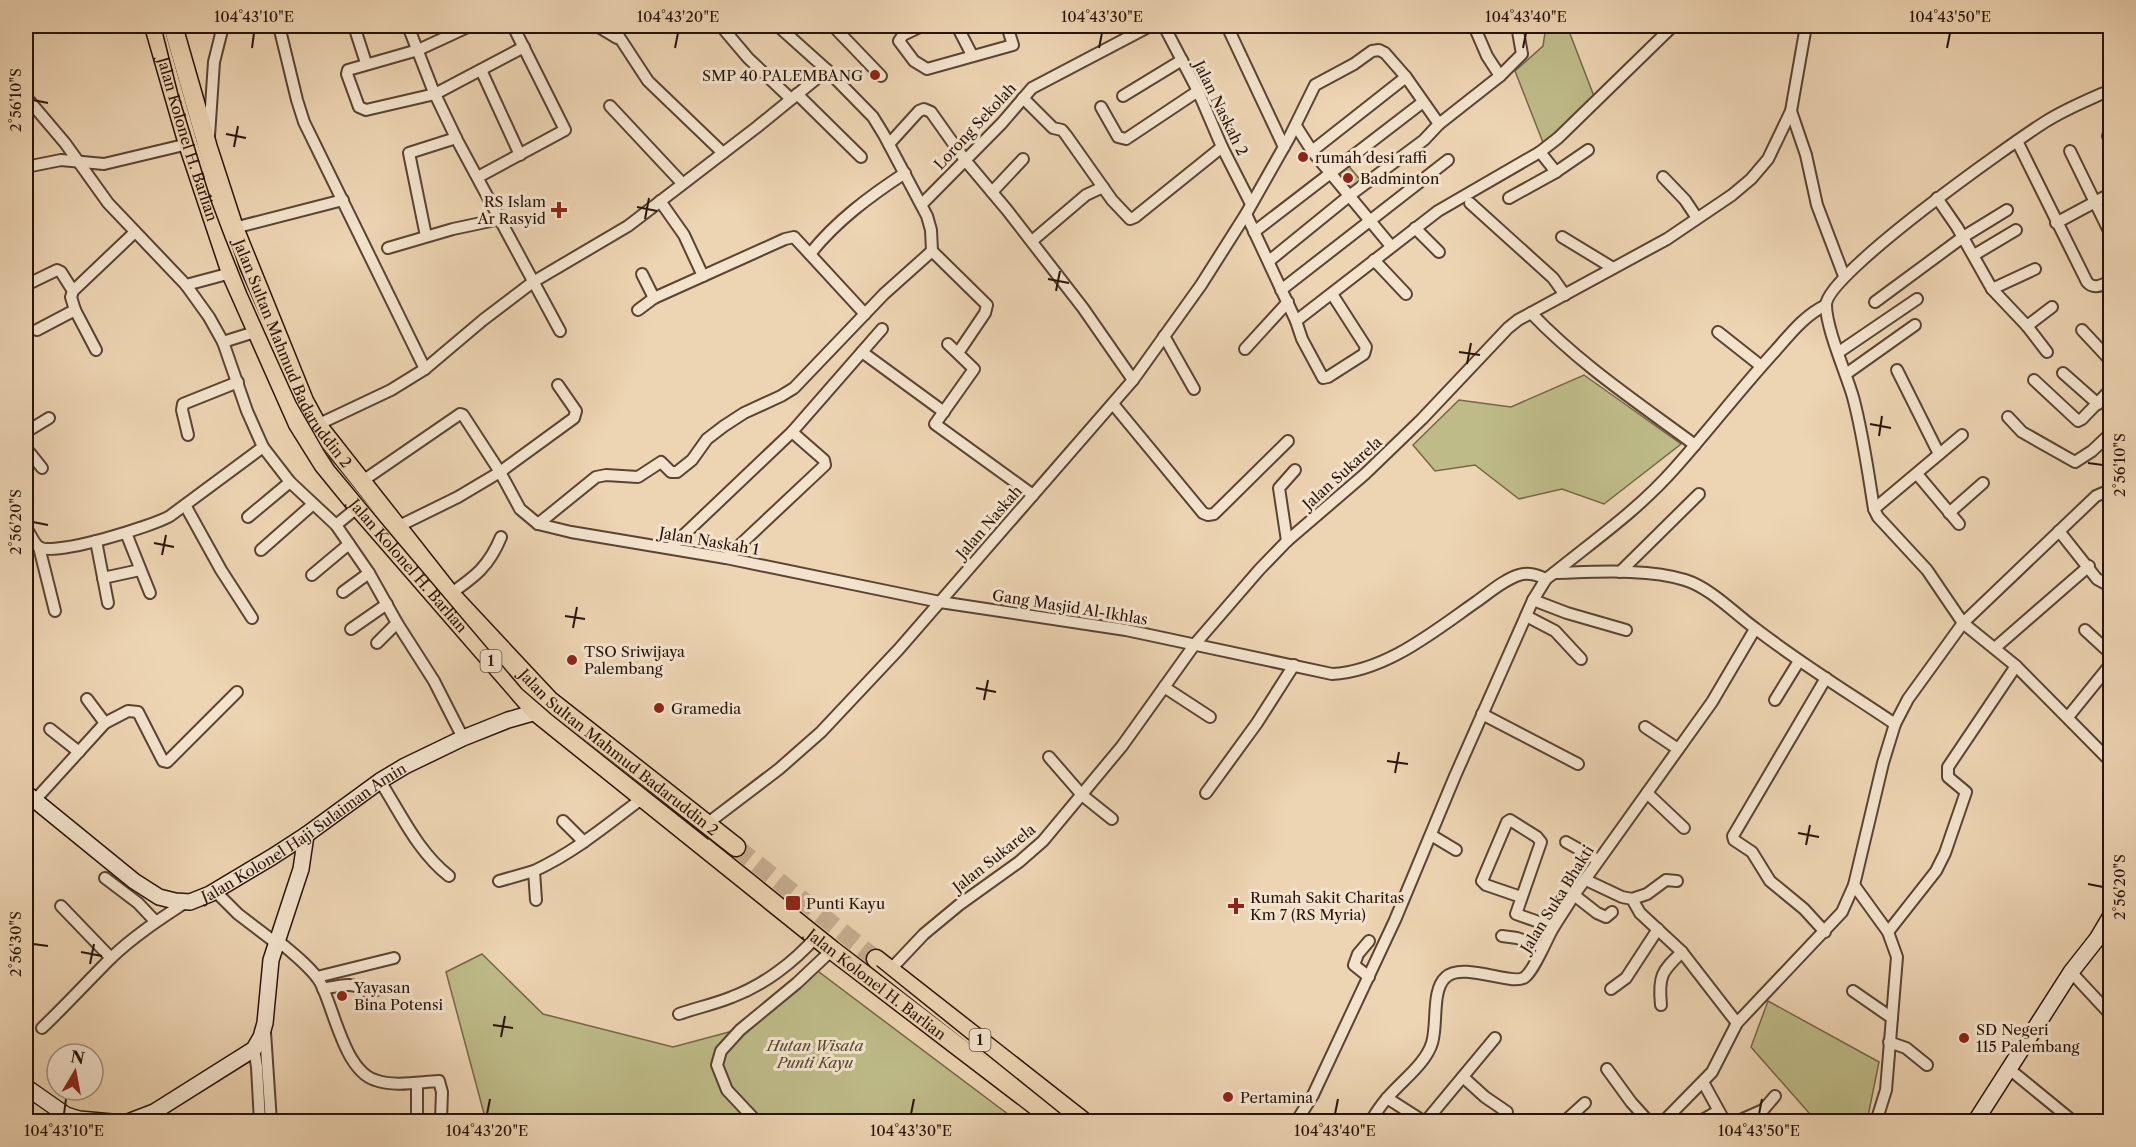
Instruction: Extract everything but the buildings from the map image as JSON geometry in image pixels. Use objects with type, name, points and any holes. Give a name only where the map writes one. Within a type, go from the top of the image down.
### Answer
[{"type":"highway","name":"Jalan Kolonel H. Barlian","points":[[154,26],[188,144],[231,273],[298,424],[323,464],[358,507],[536,712],[832,950],[1057,1122]]},
{"type":"highway","name":"Jalan Sultan Mahmud Badaruddin 2","points":[[173,26],[234,228],[300,391],[317,425],[450,594],[549,700],[736,847]]},
{"type":"highway","name":"Jalan Kolonel H. Barlian","points":[[883,964],[1084,1122]]},
{"type":"street","points":[[208,148],[214,62],[223,26]]},
{"type":"street","points":[[279,26],[304,122],[425,369]]},
{"type":"street","points":[[354,26],[366,63]]},
{"type":"street","points":[[408,26],[435,94],[456,138],[560,331]]},
{"type":"street","points":[[478,177],[565,130],[513,26]]},
{"type":"street","points":[[597,26],[620,40]]},
{"type":"street","points":[[612,26],[648,81],[723,153]]},
{"type":"street","points":[[721,26],[748,58],[861,157]]},
{"type":"street","points":[[779,26],[873,117],[922,204],[931,230],[932,251],[987,305],[985,313],[958,353]]},
{"type":"street","points":[[833,26],[881,76]]},
{"type":"street","points":[[922,26],[903,35],[899,41],[911,57],[921,67],[927,69],[1013,45],[1007,26]]},
{"type":"street","points":[[957,26],[972,55]]},
{"type":"street","name":"Lorong Sekolah","points":[[922,204],[1036,85],[1150,26]]},
{"type":"street","name":"Jalan Naskah 2","points":[[1164,26],[1198,91],[1249,209],[1254,232],[1288,302],[1302,339],[1323,378],[1364,354],[1366,347],[1332,294]]},
{"type":"street","points":[[1227,26],[1284,147]]},
{"type":"street","points":[[1474,26],[1487,56],[1500,76]]},
{"type":"street","points":[[1269,261],[1349,196],[1424,140],[1439,124],[1500,76],[1522,54],[1517,26]]},
{"type":"street","points":[[1296,321],[1438,211],[1540,152],[1558,138],[1672,26]]},
{"type":"street","name":"Jalan Sukarela","points":[[883,964],[1043,842],[1122,746],[1195,644],[1259,570],[1287,541],[1365,474],[1422,419],[1508,328],[1667,238],[1732,195],[1760,170],[1775,146],[1791,111],[1806,26]]},
{"type":"street","points":[[465,27],[418,50],[348,70],[347,73],[362,109],[435,94],[524,47]]},
{"type":"street","name":"Jalan Naskah","points":[[708,823],[780,769],[821,732],[940,602],[1113,404],[1201,285],[1249,209],[1296,126],[1315,85],[1349,67],[1374,50],[1379,50],[1385,53],[1406,78],[1439,124]]},
{"type":"street","points":[[1123,96],[1182,60]]},
{"type":"street","points":[[481,70],[520,154]]},
{"type":"street","points":[[317,425],[392,390],[425,369],[533,282],[619,232],[723,153],[826,70]]},
{"type":"street","points":[[1312,150],[1406,78]]},
{"type":"street","points":[[2110,90],[2053,118],[1937,198],[1844,276],[1829,296],[1826,305],[1858,419],[1874,509],[1882,523],[1927,570],[1963,623],[1996,647],[2110,761]]},
{"type":"street","points":[[1101,107],[1118,137],[1126,139],[1198,91]]},
{"type":"street","points":[[26,97],[65,143],[108,203],[186,285],[209,317],[223,342],[247,411],[263,447],[290,482],[336,525],[369,573],[434,681],[463,738]]},
{"type":"street","points":[[1023,98],[1053,128],[1062,130],[1124,214],[1132,219],[1222,147]]},
{"type":"street","points":[[1254,232],[1424,102]]},
{"type":"street","points":[[610,105],[682,183]]},
{"type":"street","points":[[889,144],[919,111],[927,110],[933,115],[965,160],[1083,308],[1132,380]]},
{"type":"street","points":[[1791,111],[1806,155],[1817,205],[1844,276]]},
{"type":"street","points":[[1296,126],[1330,173],[1391,246]]},
{"type":"street","points":[[426,236],[409,153],[456,138]]},
{"type":"street","points":[[2017,141],[2087,282],[2090,286],[2096,287],[2110,281]]},
{"type":"street","points":[[26,167],[60,160],[104,164],[188,144]]},
{"type":"street","points":[[1509,198],[1556,172],[1588,150]]},
{"type":"street","points":[[2070,151],[2110,233]]},
{"type":"street","points":[[1540,152],[1556,172]]},
{"type":"street","points":[[992,192],[1023,159]]},
{"type":"street","points":[[1281,290],[1448,160]]},
{"type":"street","points":[[810,254],[834,227],[883,187],[905,173]]},
{"type":"street","points":[[1663,177],[1685,200],[1697,218]]},
{"type":"street","points":[[1032,242],[1086,195],[1103,187]]},
{"type":"street","points":[[2056,223],[2110,194]]},
{"type":"street","points":[[1937,198],[1974,255],[1992,289],[2027,326],[2047,352]]},
{"type":"street","points":[[234,228],[343,200]]},
{"type":"street","points":[[660,201],[684,235],[703,276]]},
{"type":"street","points":[[1470,203],[1553,278],[1566,295]]},
{"type":"street","points":[[1875,302],[1963,237],[2007,210]]},
{"type":"street","points":[[388,248],[426,236],[500,219]]},
{"type":"street","points":[[1415,228],[1439,252]]},
{"type":"street","points":[[1974,255],[2016,230]]},
{"type":"street","points":[[96,350],[71,301],[73,291],[135,232]]},
{"type":"street","points":[[639,310],[654,298],[792,237],[796,238],[865,314]]},
{"type":"street","points":[[1562,237],[1613,268]]},
{"type":"street","points":[[538,524],[596,477],[606,475],[638,477],[661,462],[671,472],[677,472],[690,462],[707,439],[724,426],[744,413],[794,388],[865,314],[932,251]]},
{"type":"street","points":[[1374,260],[1406,294]]},
{"type":"street","points":[[1992,289],[2035,268]]},
{"type":"street","points":[[26,285],[57,270],[61,272],[73,291]]},
{"type":"street","points":[[186,285],[231,273]]},
{"type":"street","points":[[642,274],[654,298]]},
{"type":"street","points":[[1839,352],[1917,299]]},
{"type":"street","points":[[1245,349],[1288,302]]},
{"type":"street","points":[[1296,1122],[1313,1095],[1369,977],[1533,600],[1550,576],[1641,503],[1803,321],[1826,305]]},
{"type":"street","points":[[2027,326],[2052,307]]},
{"type":"street","points":[[37,330],[75,310]]},
{"type":"street","points":[[1531,313],[1564,347],[1695,445]]},
{"type":"street","points":[[1846,374],[1915,325]]},
{"type":"street","points":[[670,548],[792,432],[882,329]]},
{"type":"street","points":[[2082,330],[2110,360]]},
{"type":"street","points":[[223,342],[258,331]]},
{"type":"street","points":[[1719,332],[1761,366]]},
{"type":"street","points":[[1164,336],[1194,389]]},
{"type":"street","points":[[948,345],[974,370],[936,421],[936,425],[1033,495]]},
{"type":"street","points":[[862,352],[944,412]]},
{"type":"street","points":[[1897,369],[1939,454]]},
{"type":"street","points":[[2063,373],[2098,404]]},
{"type":"street","points":[[2034,380],[2076,420],[2082,419],[2110,390]]},
{"type":"street","points":[[188,435],[182,410],[183,404],[237,382]]},
{"type":"street","points":[[397,527],[458,497],[500,472],[575,417],[576,411],[558,385]]},
{"type":"street","points":[[1113,404],[1203,513],[1208,515],[1214,514],[1288,441]]},
{"type":"street","name":"Jalan Naskah 1","points":[[361,482],[460,414],[463,415],[500,472],[519,509],[538,524],[571,532],[726,558],[940,602]]},
{"type":"street","points":[[2008,417],[2022,432],[2076,462],[2110,434]]},
{"type":"street","points":[[26,432],[49,418]]},
{"type":"street","points":[[726,558],[825,465],[824,460],[792,432]]},
{"type":"street","points":[[1874,509],[1962,435]]},
{"type":"street","points":[[39,547],[57,549],[96,541],[162,521],[263,447]]},
{"type":"street","points":[[26,448],[42,468]]},
{"type":"street","points":[[1287,541],[1279,488],[1295,470]]},
{"type":"street","points":[[1917,474],[1959,524]]},
{"type":"street","points":[[248,517],[290,482]]},
{"type":"street","points":[[1949,513],[1983,483]]},
{"type":"street","points":[[1663,1122],[1712,1072],[1737,1023],[1842,912],[1854,885],[1874,798],[1895,724],[1908,699],[1963,623],[2096,496],[2110,490]]},
{"type":"street","points":[[1620,572],[1699,494]]},
{"type":"street","points":[[184,505],[221,570],[252,618]]},
{"type":"street","points":[[261,550],[312,505]]},
{"type":"street","points":[[336,525],[358,507]]},
{"type":"street","points":[[26,528],[39,547],[55,611]]},
{"type":"street","points":[[2059,531],[2097,579],[2110,586]]},
{"type":"street","points":[[126,533],[150,593]]},
{"type":"street","points":[[450,594],[484,566],[492,557],[501,537]]},
{"type":"street","points":[[96,541],[108,603]]},
{"type":"street","points":[[312,575],[349,544]]},
{"type":"street","points":[[1996,647],[2089,566]]},
{"type":"street","points":[[103,578],[140,570]]},
{"type":"street","name":"Gang Masjid Al-Ikhlas","points":[[940,602],[1089,623],[1332,674],[1366,669],[1382,662],[1435,630],[1512,578],[1530,574],[1550,576],[1620,572],[1675,577],[1691,582],[1728,606],[1799,660],[1895,724]]},
{"type":"street","points":[[343,592],[369,573]]},
{"type":"street","points":[[1533,600],[1567,613],[1626,630]]},
{"type":"street","points":[[351,629],[387,604]]},
{"type":"street","points":[[1526,616],[1555,631],[1581,659]]},
{"type":"street","points":[[377,643],[397,623]]},
{"type":"street","name":"Jalan Suka Bhakti","points":[[1370,1122],[1387,1098],[1414,1070],[1432,1045],[1436,1026],[1436,1000],[1445,977],[1451,973],[1464,972],[1523,979],[1574,895],[1712,702],[1755,628]]},
{"type":"street","points":[[2085,630],[2110,653]]},
{"type":"street","points":[[1775,700],[1799,660]]},
{"type":"street","points":[[1206,793],[1257,723],[1294,665]]},
{"type":"street","points":[[2068,717],[2110,665]]},
{"type":"street","points":[[1888,932],[1936,872],[1946,853],[1966,792],[1948,777],[1948,767],[2016,666]]},
{"type":"street","points":[[1825,932],[1804,909],[1770,881],[1752,852],[1734,840],[1733,836],[1826,678]]},
{"type":"street","points":[[1164,687],[1210,717]]},
{"type":"street","points":[[30,796],[79,752],[105,723],[128,711],[138,712],[163,761],[167,762],[237,692]]},
{"type":"street","points":[[87,699],[105,723]]},
{"type":"street","name":"Jalan Kolonel Haji Sulaiman Amin","points":[[30,796],[134,881],[159,897],[186,902],[215,891],[306,835],[380,781],[405,766],[463,738],[508,720],[536,712]]},
{"type":"street","points":[[1482,714],[1578,764]]},
{"type":"street","points":[[1645,727],[1678,749]]},
{"type":"street","points":[[50,729],[79,752]]},
{"type":"street","points":[[1049,757],[1082,795],[1112,819]]},
{"type":"street","points":[[380,781],[423,850],[435,865],[449,876]]},
{"type":"street","points":[[1647,793],[1684,828]]},
{"type":"street","points":[[499,881],[534,871],[559,860],[644,797]]},
{"type":"street","points":[[1521,897],[1486,885],[1482,881],[1507,822],[1510,820],[1541,842],[1516,914],[1553,927]]},
{"type":"street","points":[[563,821],[584,842]]},
{"type":"street","points":[[271,1122],[265,1023],[271,960],[301,869],[306,835]]},
{"type":"street","points":[[1431,835],[1456,850]]},
{"type":"street","points":[[1566,842],[1599,860]]},
{"type":"street","points":[[534,871],[536,900]]},
{"type":"street","points":[[105,878],[138,903],[155,921]]},
{"type":"street","points":[[1586,880],[1622,897],[1632,899],[1647,894],[1666,880],[1677,881]]},
{"type":"street","points":[[1854,885],[1888,932],[1896,951],[1897,965],[1886,1090],[1876,1122]]},
{"type":"street","points":[[215,891],[238,914],[277,941],[317,977],[348,1052],[358,1068],[374,1080],[417,1084],[440,1081],[441,1119]]},
{"type":"street","points":[[1574,895],[1597,913],[1606,917],[1612,912]]},
{"type":"street","points":[[1632,899],[1640,913],[1682,952],[1737,1023]]},
{"type":"street","points":[[42,1028],[111,958],[155,921],[186,902]]},
{"type":"street","points":[[61,906],[111,958]]},
{"type":"street","points":[[1975,1122],[2071,972],[2109,922]]},
{"type":"street","points":[[1611,989],[1626,978],[1658,929]]},
{"type":"street","points":[[1502,936],[1517,938],[1543,947]]},
{"type":"street","points":[[688,1011],[735,996],[768,979],[816,937]]},
{"type":"street","points":[[1369,941],[1358,954],[1354,965],[1369,977]]},
{"type":"street","points":[[757,1122],[727,1090],[717,1065],[721,1051],[740,1030],[832,950]]},
{"type":"street","points":[[1661,1005],[1660,977],[1666,967],[1682,952]]},
{"type":"street","points":[[317,977],[394,958]]},
{"type":"street","points":[[2071,972],[2110,1014]]},
{"type":"street","points":[[323,989],[345,985],[360,986],[369,992],[380,989]]},
{"type":"street","points":[[1853,992],[1892,1018]]},
{"type":"street","points":[[128,1122],[153,1117],[254,1049],[265,1023]]},
{"type":"street","points":[[1387,1098],[1424,1121],[1495,1038]]},
{"type":"street","points":[[1889,1042],[1906,1048],[1927,1065]]},
{"type":"street","points":[[254,1049],[260,1122]]},
{"type":"street","points":[[2008,1068],[2074,1122]]},
{"type":"street","points":[[1607,1069],[1649,1122]]},
{"type":"street","points":[[1462,1077],[1507,1112]]},
{"type":"street","points":[[1703,1082],[1725,1122]]},
{"type":"street","points":[[417,1084],[417,1117]]},
{"type":"street","points":[[26,1087],[66,1115],[79,1119],[112,1122]]},
{"type":"street","points":[[1736,1122],[1762,1110],[1775,1096]]},
{"type":"street","points":[[1564,1122],[1585,1103]]},
{"type":"street","points":[[1704,1119],[1718,1111]]},
{"type":"green space","points":[[1546,26],[1567,26],[1597,104],[1544,145],[1515,71],[1543,46]]},
{"type":"green space","name":"Badminton","points":[[1347,164],[1362,182],[1350,192],[1335,173]]},
{"type":"green space","points":[[1584,375],[1681,444],[1604,504],[1562,489],[1519,499],[1475,465],[1435,471],[1413,445],[1459,400],[1511,407]]},
{"type":"green space","name":"Hutan Wisata Punti Kayu","points":[[482,954],[543,1014],[673,1047],[729,1032],[815,969],[1017,1121],[486,1121],[446,972]]},
{"type":"green space","points":[[1768,1001],[1879,1062],[1867,1121],[1816,1121],[1751,1047]]},
{"type":"tunnel","points":[[736,847],[876,959]]},
{"type":"tram line","points":[[161,26],[178,94],[211,201],[225,238],[296,402],[334,466],[522,689],[708,839]]},
{"type":"tram line","points":[[877,966],[1071,1122]]},
{"type":"place","name":"SMP 40 PALEMBANG","points":[[875,75]]},
{"type":"place","name":"rumah desi raffi","points":[[1303,157]]},
{"type":"place","name":"Badminton","points":[[1348,178]]},
{"type":"place","name":"RS Islam Ar Rasyid","points":[[559,210]]},
{"type":"place","name":"TSO Sriwijaya Palembang","points":[[572,660]]},
{"type":"place","name":"Gramedia","points":[[659,708]]},
{"type":"place","name":"Punti Kayu","points":[[793,903]]},
{"type":"place","name":"Rumah Sakit Charitas Km 7 (RS Myria)","points":[[1236,906]]},
{"type":"place","name":"Yayasan Bina Potensi","points":[[342,996]]},
{"type":"place","name":"SD Negeri 115 Palembang","points":[[1964,1038]]},
{"type":"place","name":"Pertamina","points":[[1228,1097]]}]
